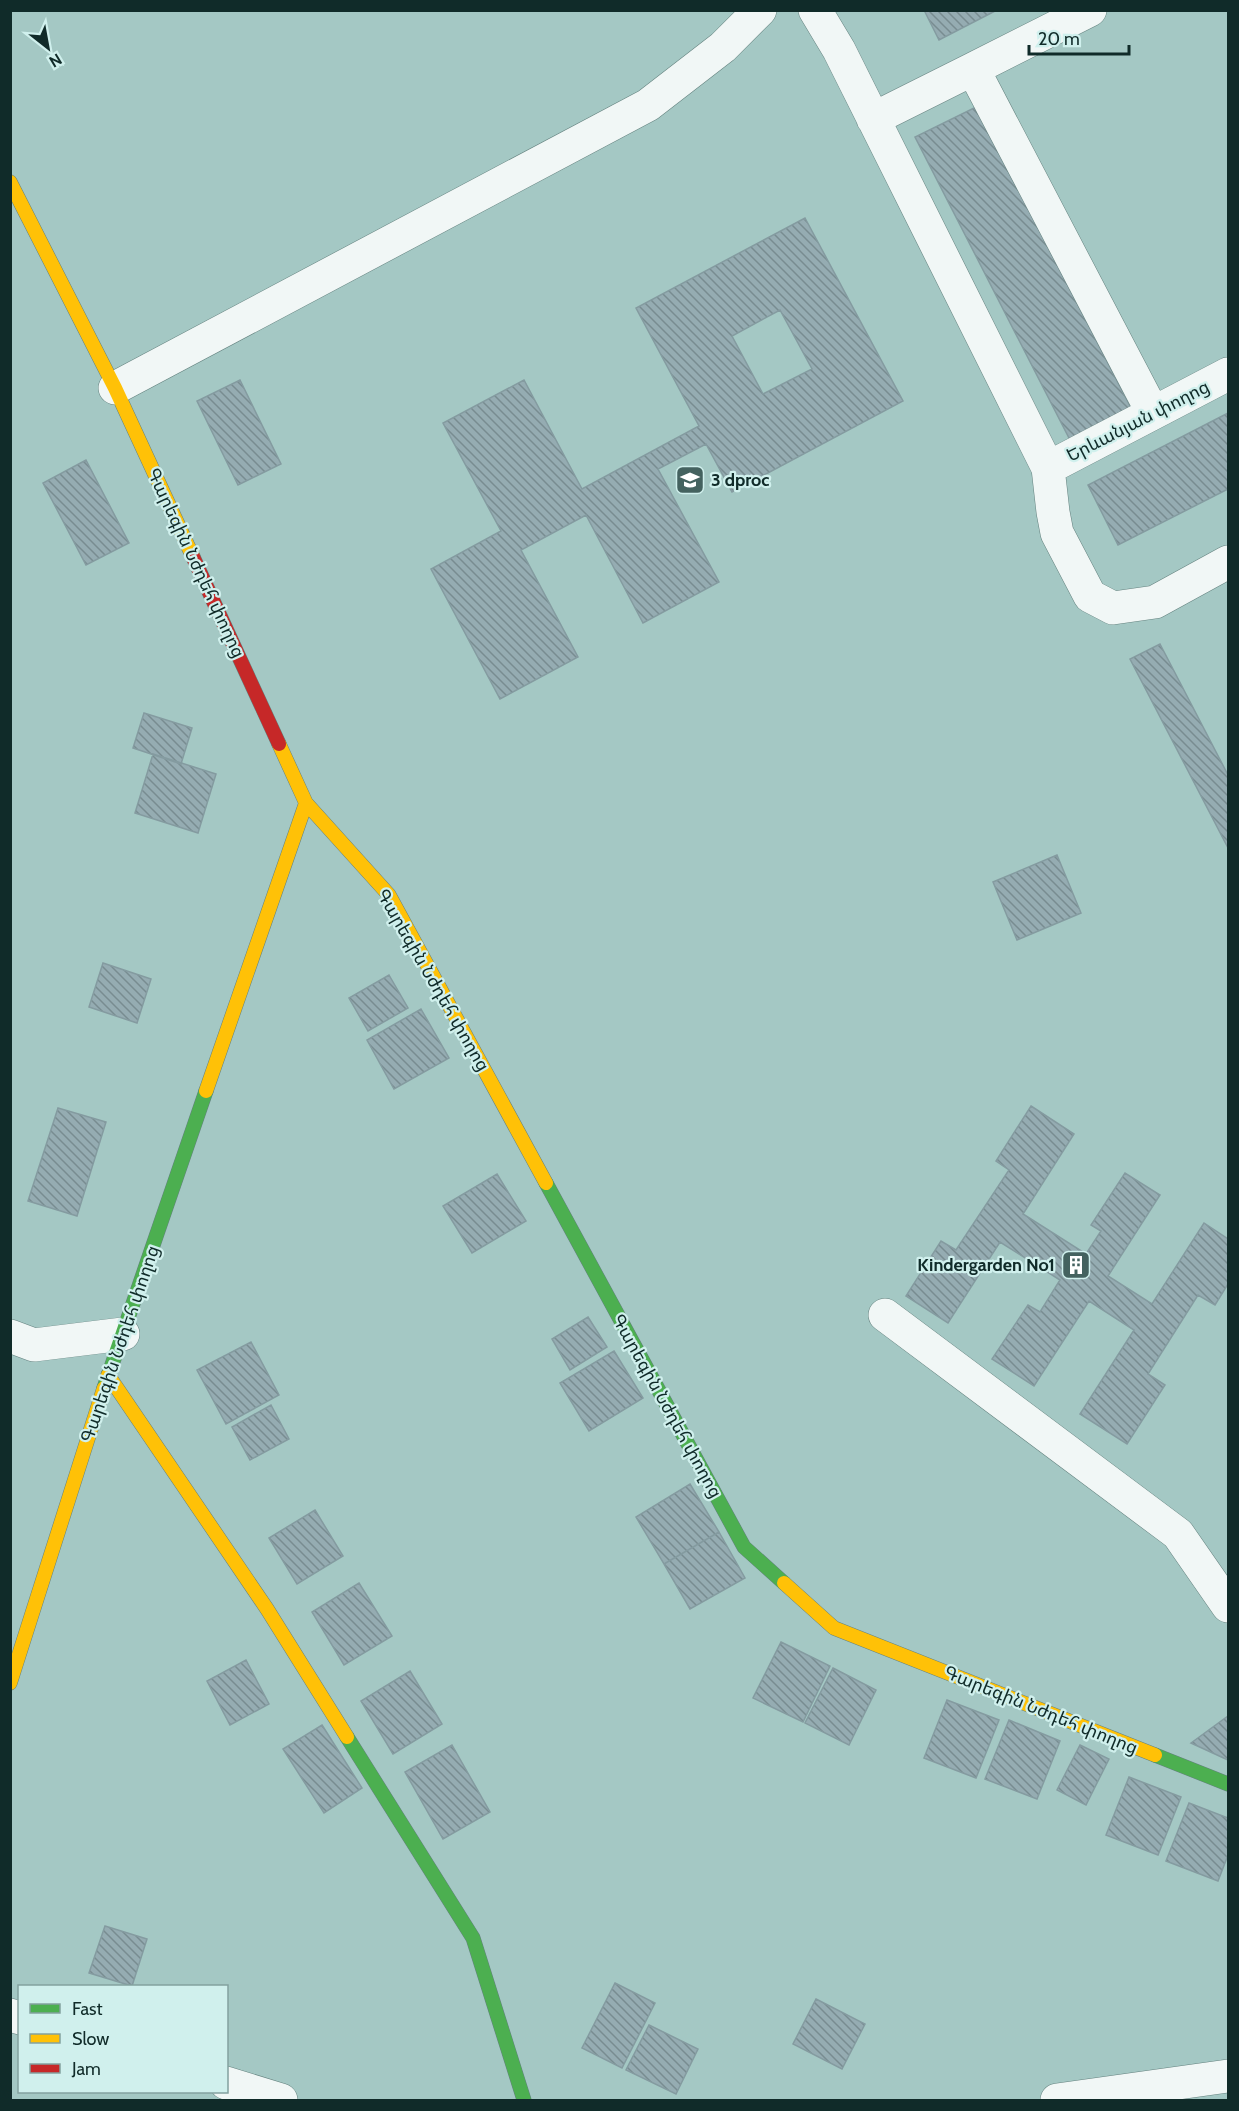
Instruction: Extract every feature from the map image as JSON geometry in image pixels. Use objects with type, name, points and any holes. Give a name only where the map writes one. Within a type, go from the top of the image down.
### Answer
[{"type":"street","points":[[116,388],[648,105],[723,47],[760,10]]},
{"type":"street","points":[[815,10],[839,50],[1048,468]]},
{"type":"street","points":[[873,119],[1090,10]]},
{"type":"street","points":[[973,69],[1153,413]]},
{"type":"street","name":"Գարեգին Նժդեհ փողոց","points":[[10,182],[116,388],[306,803],[389,895],[744,1547],[834,1628],[1228,1785]]},
{"type":"street","name":"Երևանյան փողոց","points":[[1228,374],[1048,468],[1057,533],[1090,596],[1113,608],[1155,602],[1228,562]]},
{"type":"street","name":"Գարեգին Նժդեհ փողոց","points":[[10,1683],[108,1375],[306,803]]},
{"type":"street","points":[[885,1315],[1178,1534],[1228,1606]]},
{"type":"street","points":[[10,1336],[34,1345],[123,1334]]},
{"type":"street","points":[[108,1375],[267,1609],[473,1938],[524,2100]]},
{"type":"street","points":[[1057,2100],[1228,2076]]},
{"type":"street","points":[[228,2084],[281,2100]]},
{"type":"building","points":[[924,10],[997,10],[939,40]]},
{"type":"building","points":[[976,107],[1131,408],[1070,440],[915,137]]},
{"type":"building","points":[[805,218],[903,401],[732,492],[706,444],[658,469],[719,582],[643,623],[586,515],[521,550],[578,657],[500,699],[431,569],[501,531],[443,423],[524,380],[582,489],[699,426],[636,308]],"holes":[[[780,310],[812,369],[763,394],[732,336]]]},
{"type":"building","points":[[240,380],[281,464],[238,485],[197,401]]},
{"type":"building","points":[[1228,413],[1228,489],[1118,545],[1088,485]]},
{"type":"building","points":[[86,460],[129,543],[86,565],[43,483]]},
{"type":"building","points":[[1160,644],[1228,775],[1228,848],[1130,659]]},
{"type":"building","points":[[144,713],[192,728],[181,764],[133,748]]},
{"type":"building","points":[[153,754],[216,774],[198,833],[135,813]]},
{"type":"building","points":[[1057,855],[1081,913],[1017,940],[993,882]]},
{"type":"building","points":[[103,963],[151,979],[137,1023],[89,1007]]},
{"type":"building","points":[[389,975],[408,1008],[368,1031],[349,998]]},
{"type":"building","points":[[421,1009],[449,1058],[394,1089],[367,1040]]},
{"type":"building","name":"Kindergarden No1","points":[[1031,1106],[1074,1134],[1023,1214],[1086,1254],[1101,1231],[1091,1225],[1125,1173],[1160,1195],[1108,1276],[1152,1304],[1204,1223],[1228,1239],[1228,1284],[1215,1305],[1198,1295],[1148,1374],[1165,1385],[1127,1444],[1080,1414],[1134,1330],[1089,1301],[1034,1386],[992,1359],[1028,1305],[1040,1312],[1060,1280],[1000,1242],[948,1323],[906,1296],[941,1241],[956,1250],[1009,1170],[996,1161]]},
{"type":"building","points":[[58,1108],[106,1122],[77,1216],[28,1201]]},
{"type":"building","points":[[497,1174],[526,1221],[472,1253],[443,1206]]},
{"type":"building","points":[[588,1317],[607,1347],[570,1370],[552,1339]]},
{"type":"building","points":[[251,1342],[279,1395],[226,1424],[197,1370]]},
{"type":"building","points":[[614,1351],[643,1398],[589,1431],[560,1383]]},
{"type":"building","points":[[271,1405],[289,1439],[250,1460],[232,1427]]},
{"type":"building","points":[[690,1484],[719,1532],[664,1564],[636,1517]]},
{"type":"building","points":[[315,1510],[343,1556],[297,1584],[269,1538]]},
{"type":"building","points":[[719,1532],[745,1578],[690,1609],[664,1564]]},
{"type":"building","points":[[359,1583],[392,1636],[344,1665],[312,1612]]},
{"type":"building","points":[[781,1642],[830,1666],[803,1722],[753,1698]]},
{"type":"building","points":[[246,1660],[269,1704],[230,1725],[207,1681]]},
{"type":"building","points":[[833,1668],[876,1690],[849,1745],[805,1723]]},
{"type":"building","points":[[410,1671],[442,1724],[393,1754],[361,1701]]},
{"type":"building","points":[[947,1700],[999,1720],[976,1778],[924,1758]]},
{"type":"building","points":[[1228,1716],[1228,1760],[1191,1743]]},
{"type":"building","points":[[1009,1720],[1060,1741],[1037,1799],[985,1779]]},
{"type":"building","points":[[322,1725],[362,1788],[324,1813],[283,1749]]},
{"type":"building","points":[[452,1745],[490,1812],[443,1839],[405,1772]]},
{"type":"building","points":[[1080,1745],[1109,1759],[1086,1805],[1057,1790]]},
{"type":"building","points":[[1129,1777],[1181,1797],[1158,1855],[1106,1835]]},
{"type":"building","points":[[1189,1803],[1228,1818],[1228,1855],[1218,1881],[1166,1861]]},
{"type":"building","points":[[105,1926],[147,1939],[132,1985],[89,1973]]},
{"type":"building","points":[[615,1983],[655,2003],[622,2068],[582,2048]]},
{"type":"building","points":[[816,1999],[865,2024],[842,2069],[793,2044]]},
{"type":"building","points":[[649,2025],[698,2049],[676,2094],[626,2070]]},
{"type":"traffic: fast","points":[[104,1388],[206,1091]]},
{"type":"traffic: fast","points":[[546,1183],[744,1547],[784,1583]]},
{"type":"traffic: fast","points":[[347,1737],[473,1938],[524,2100]]},
{"type":"traffic: fast","points":[[1155,1755],[1228,1784]]},
{"type":"traffic: slow","points":[[10,182],[115,388],[193,557]]},
{"type":"traffic: slow","points":[[279,744],[306,803],[389,895],[546,1183]]},
{"type":"traffic: slow","points":[[206,1091],[306,803]]},
{"type":"traffic: slow","points":[[108,1375],[267,1609],[347,1737]]},
{"type":"traffic: slow","points":[[10,1683],[104,1388]]},
{"type":"traffic: slow","points":[[784,1583],[834,1628],[1155,1755]]},
{"type":"traffic: jam","points":[[193,557],[279,744]]},
{"type":"place","name":"3 dproc","points":[[690,480]]},
{"type":"place","name":"Kindergarden No1","points":[[1076,1265]]}]
